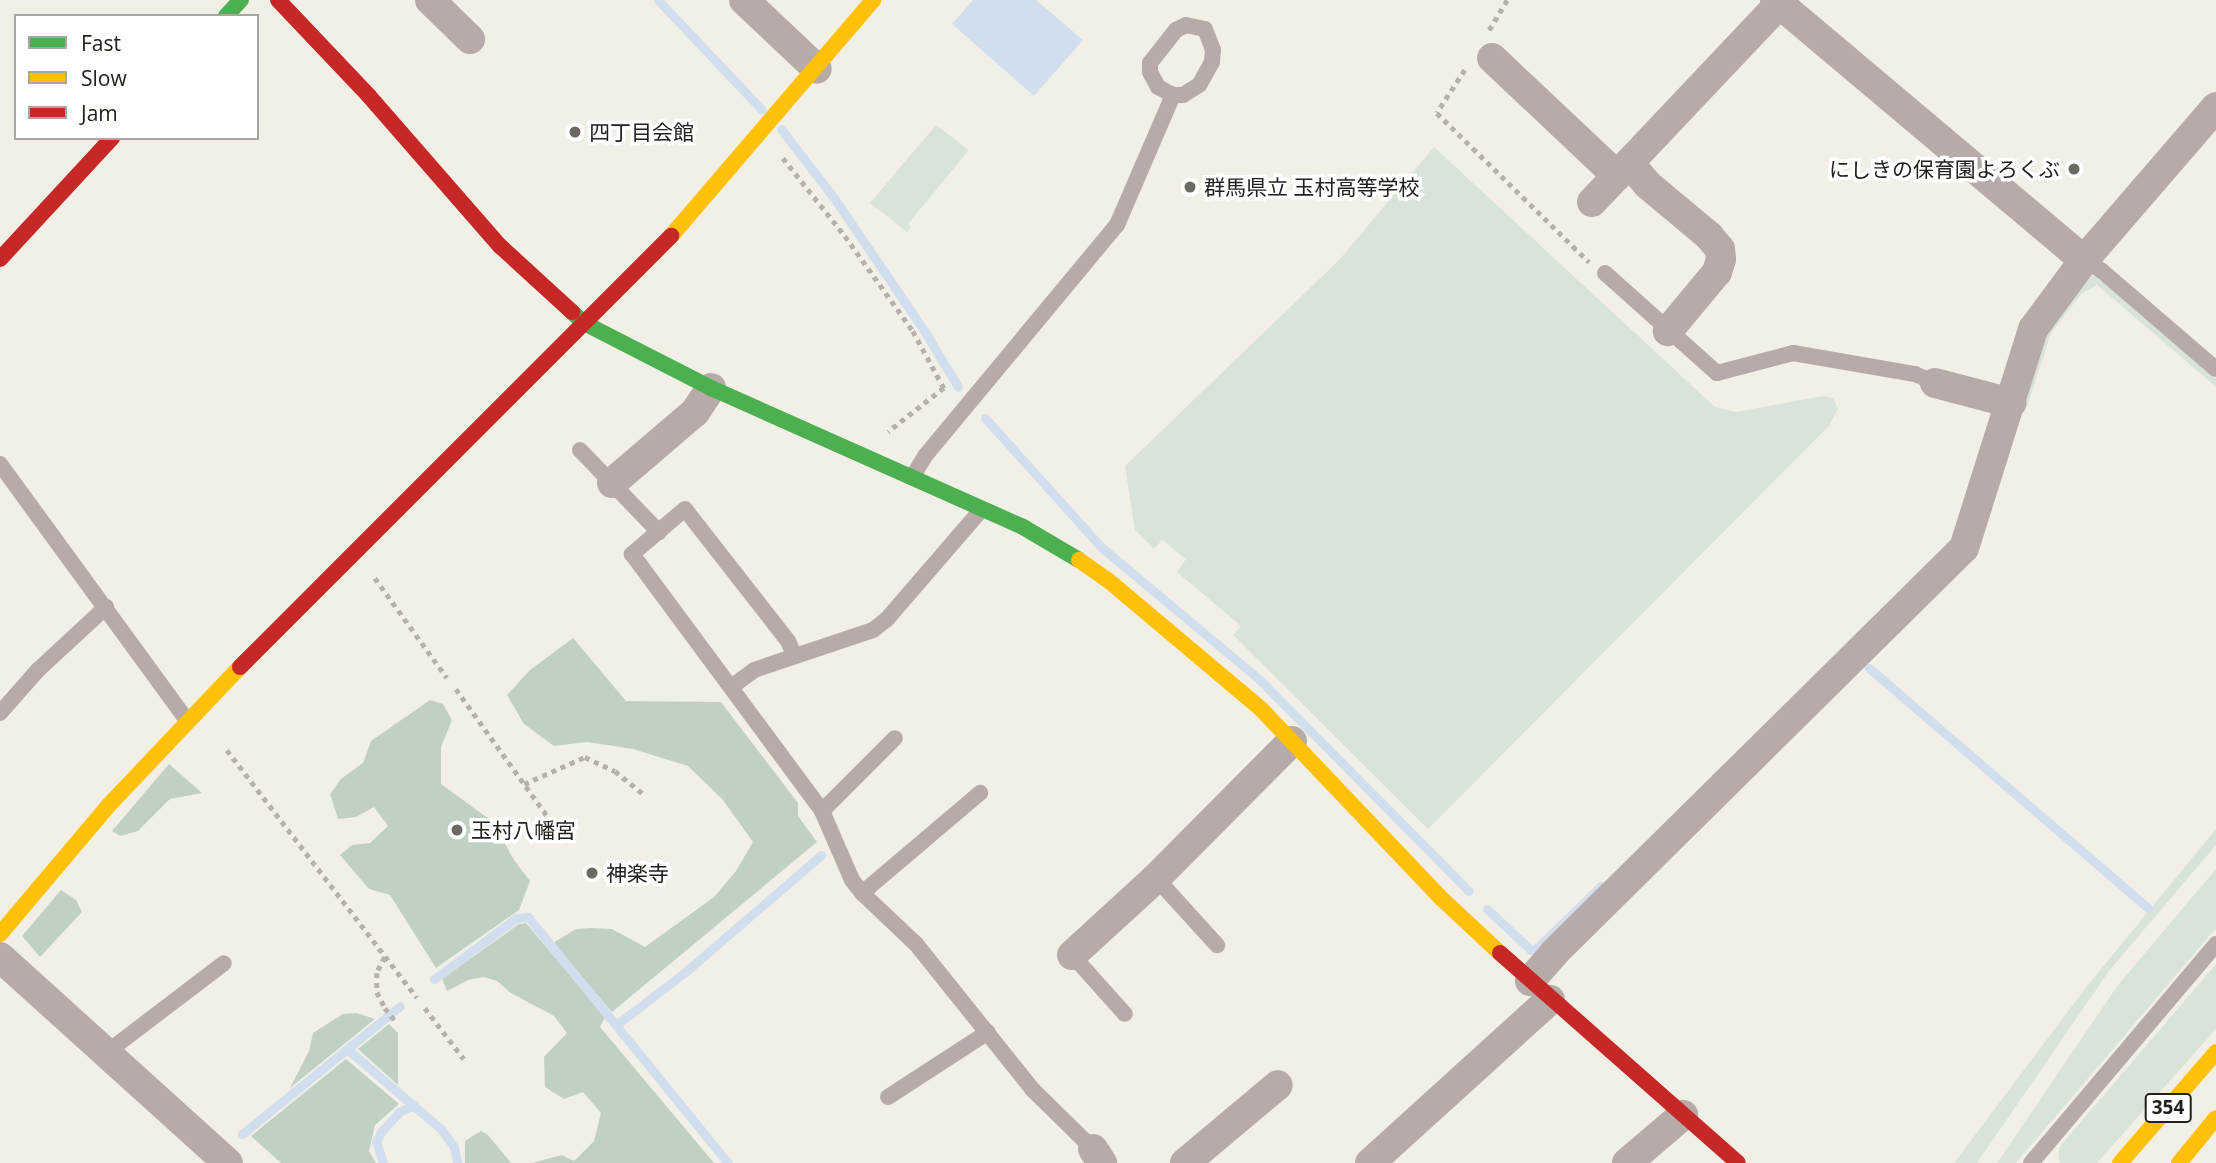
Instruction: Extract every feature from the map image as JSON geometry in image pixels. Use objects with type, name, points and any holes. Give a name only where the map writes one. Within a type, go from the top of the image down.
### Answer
[{"type":"main road","points":[[228,14],[241,0]]},
{"type":"main road","points":[[278,0],[369,96],[500,246],[584,323],[711,388],[870,456],[982,509],[1065,550],[1109,581],[1233,683],[1442,899],[1540,990],[1738,1163]]},
{"type":"main road","points":[[0,934],[108,806],[187,720],[688,219],[873,0]]},
{"type":"main road","points":[[0,259],[110,140]]},
{"type":"main road","name":"354","points":[[2120,1163],[2216,1052]]},
{"type":"main road","name":"354","points":[[2179,1163],[2216,1118]]},
{"type":"street","points":[[430,0],[470,39]]},
{"type":"street","points":[[744,0],[817,69]]},
{"type":"street","points":[[1592,202],[1777,2],[2084,260]]},
{"type":"street","points":[[1482,53],[1623,170],[1648,185],[1709,236],[1720,249],[1721,259],[1717,272],[1668,331]]},
{"type":"street","points":[[1370,1163],[1540,990],[1564,943],[1964,548],[2033,329],[2084,260],[2216,107]]},
{"type":"street","points":[[1935,383],[2011,403]]},
{"type":"street","points":[[612,483],[695,412],[711,388]]},
{"type":"street","points":[[1072,954],[1156,878],[1292,741]]},
{"type":"street","points":[[0,957],[228,1163]]},
{"type":"street","points":[[1185,1163],[1219,1153],[1278,1085]]},
{"type":"street","points":[[1627,1163],[1683,1115]]},
{"type":"lane","points":[[1186,25],[1196,25],[1205,29],[1210,38],[1212,62],[1199,85],[1183,95],[1173,95],[1158,87],[1150,72],[1150,63],[1176,30],[1186,25]]},
{"type":"lane","points":[[913,476],[925,456],[1117,225],[1173,95]]},
{"type":"lane","points":[[2084,260],[2102,271],[2216,369]]},
{"type":"lane","points":[[1605,273],[1717,373],[1793,353],[1903,372],[1935,383]]},
{"type":"lane","points":[[579,450],[659,532]]},
{"type":"lane","points":[[0,464],[187,720]]},
{"type":"lane","points":[[794,654],[788,641],[685,509],[632,554],[822,811],[852,880],[862,893],[916,944],[1032,1088],[1098,1156]]},
{"type":"lane","points":[[732,687],[754,670],[794,654],[873,630],[887,619],[982,509]]},
{"type":"lane","points":[[0,713],[38,670],[106,607]]},
{"type":"lane","points":[[822,811],[895,738]]},
{"type":"lane","points":[[862,893],[980,793]]},
{"type":"lane","points":[[1156,878],[1217,945]]},
{"type":"lane","points":[[2031,1163],[2216,944]]},
{"type":"lane","points":[[1072,954],[1125,1014]]},
{"type":"lane","points":[[106,1053],[224,963]]},
{"type":"lane","points":[[888,1097],[988,1032]]},
{"type":"path","points":[[1507,0],[1482,53],[1437,113],[1590,263]]},
{"type":"path","points":[[762,133],[867,267],[912,331],[944,388],[884,435],[870,456]]},
{"type":"path","points":[[356,552],[447,678]]},
{"type":"path","points":[[456,689],[558,831]]},
{"type":"path","points":[[227,750],[417,998]]},
{"type":"path","points":[[524,783],[585,757],[615,771],[642,793]]},
{"type":"path","points":[[385,957],[376,983],[384,1008],[395,1021]]},
{"type":"path","points":[[425,1009],[464,1059]]},
{"type":"shaded area","points":[[936,125],[969,150],[908,224],[911,227],[907,232],[870,203]]},
{"type":"shaded area","points":[[1434,147],[1715,407],[1736,412],[1822,396],[1833,398],[1838,409],[1829,426],[1428,829],[1233,635],[1241,626],[1177,572],[1186,559],[1162,540],[1154,549],[1135,530],[1125,466],[1340,259]]},
{"type":"shaded area","points":[[2091,276],[2098,276],[2216,379],[2216,387],[2097,285],[2081,294],[2051,333],[2027,407],[2022,411],[2045,334]]},
{"type":"shaded area","points":[[2216,829],[2216,845],[2109,971],[1977,1163],[1954,1163],[2087,986]]},
{"type":"shaded area","points":[[2216,869],[2216,928],[2016,1163],[1997,1163],[2118,985]]},
{"type":"shaded area","points":[[2216,964],[2216,1029],[2097,1163],[2060,1163],[2058,1155],[2061,1145]]},
{"type":"green space","points":[[573,638],[626,701],[721,702],[798,803],[798,816],[817,842],[612,1012],[553,943],[576,929],[591,928],[612,929],[645,947],[714,897],[736,871],[753,842],[723,800],[688,766],[633,749],[587,742],[554,746],[524,724],[507,695],[530,670]]},
{"type":"green space","points":[[430,700],[443,704],[452,720],[441,747],[441,784],[493,822],[514,860],[530,881],[519,910],[436,968],[390,895],[369,889],[340,855],[352,845],[370,843],[388,826],[374,807],[356,817],[338,819],[330,794],[341,779],[363,763],[371,741]]},
{"type":"green space","points":[[169,764],[202,793],[170,799],[138,831],[120,836],[112,831]]},
{"type":"green space","points":[[61,890],[76,900],[82,912],[40,957],[22,936]]},
{"type":"green space","points":[[526,923],[605,1017],[600,1027],[714,1163],[532,1163],[562,1155],[574,1161],[594,1141],[601,1113],[583,1092],[564,1099],[545,1087],[544,1057],[567,1033],[554,1016],[511,993],[497,981],[484,977],[468,980],[447,991],[442,979],[519,924]]},
{"type":"green space","points":[[357,1013],[375,1019],[290,1088],[309,1051],[313,1033],[343,1014]]},
{"type":"green space","points":[[389,1024],[398,1033],[398,1085],[358,1049]]},
{"type":"green space","points":[[346,1059],[399,1104],[375,1125],[369,1151],[376,1163],[281,1163],[251,1136]]},
{"type":"green space","points":[[481,1131],[488,1135],[511,1163],[465,1163],[465,1141]]},
{"type":"water","points":[[973,0],[1036,0],[1083,40],[1034,96],[952,24]]},
{"type":"waterway","points":[[658,0],[762,110]]},
{"type":"waterway","points":[[781,129],[834,198],[925,332],[958,387]]},
{"type":"waterway","points":[[985,418],[1101,547],[1259,679],[1469,891]]},
{"type":"waterway","points":[[1869,668],[2148,908]]},
{"type":"waterway","points":[[616,1025],[684,973],[821,855]]},
{"type":"waterway","points":[[1487,909],[1531,950],[1537,948],[1601,886]]},
{"type":"waterway","points":[[434,979],[516,918],[528,917],[728,1163]]},
{"type":"waterway","points":[[242,1134],[400,1006]]},
{"type":"waterway","points":[[347,1049],[441,1129],[454,1147],[457,1163]]},
{"type":"waterway","points":[[383,1163],[376,1142],[381,1132],[399,1112],[414,1105]]},
{"type":"traffic: fast","points":[[228,14],[241,0]]},
{"type":"traffic: fast","points":[[572,312],[584,323],[711,388],[1023,527],[1079,560]]},
{"type":"traffic: slow","points":[[671,236],[873,0]]},
{"type":"traffic: slow","points":[[1079,560],[1109,581],[1261,709],[1442,899],[1500,953]]},
{"type":"traffic: slow","points":[[0,934],[108,806],[240,667]]},
{"type":"traffic: slow","points":[[2120,1163],[2216,1052]]},
{"type":"traffic: slow","points":[[2179,1163],[2216,1118]]},
{"type":"traffic: jam","points":[[278,0],[369,96],[500,246],[572,312]]},
{"type":"traffic: jam","points":[[0,259],[110,140]]},
{"type":"traffic: jam","points":[[240,667],[671,236]]},
{"type":"traffic: jam","points":[[1500,953],[1738,1163]]},
{"type":"place","name":"四丁目会館","points":[[575,132]]},
{"type":"place","name":"にしきの保育園よろくぶ","points":[[2074,169]]},
{"type":"place","name":"群馬県立 玉村高等学校","points":[[1190,187]]},
{"type":"place","name":"玉村八幡宮","points":[[457,830]]},
{"type":"place","name":"神楽寺","points":[[592,873]]}]
